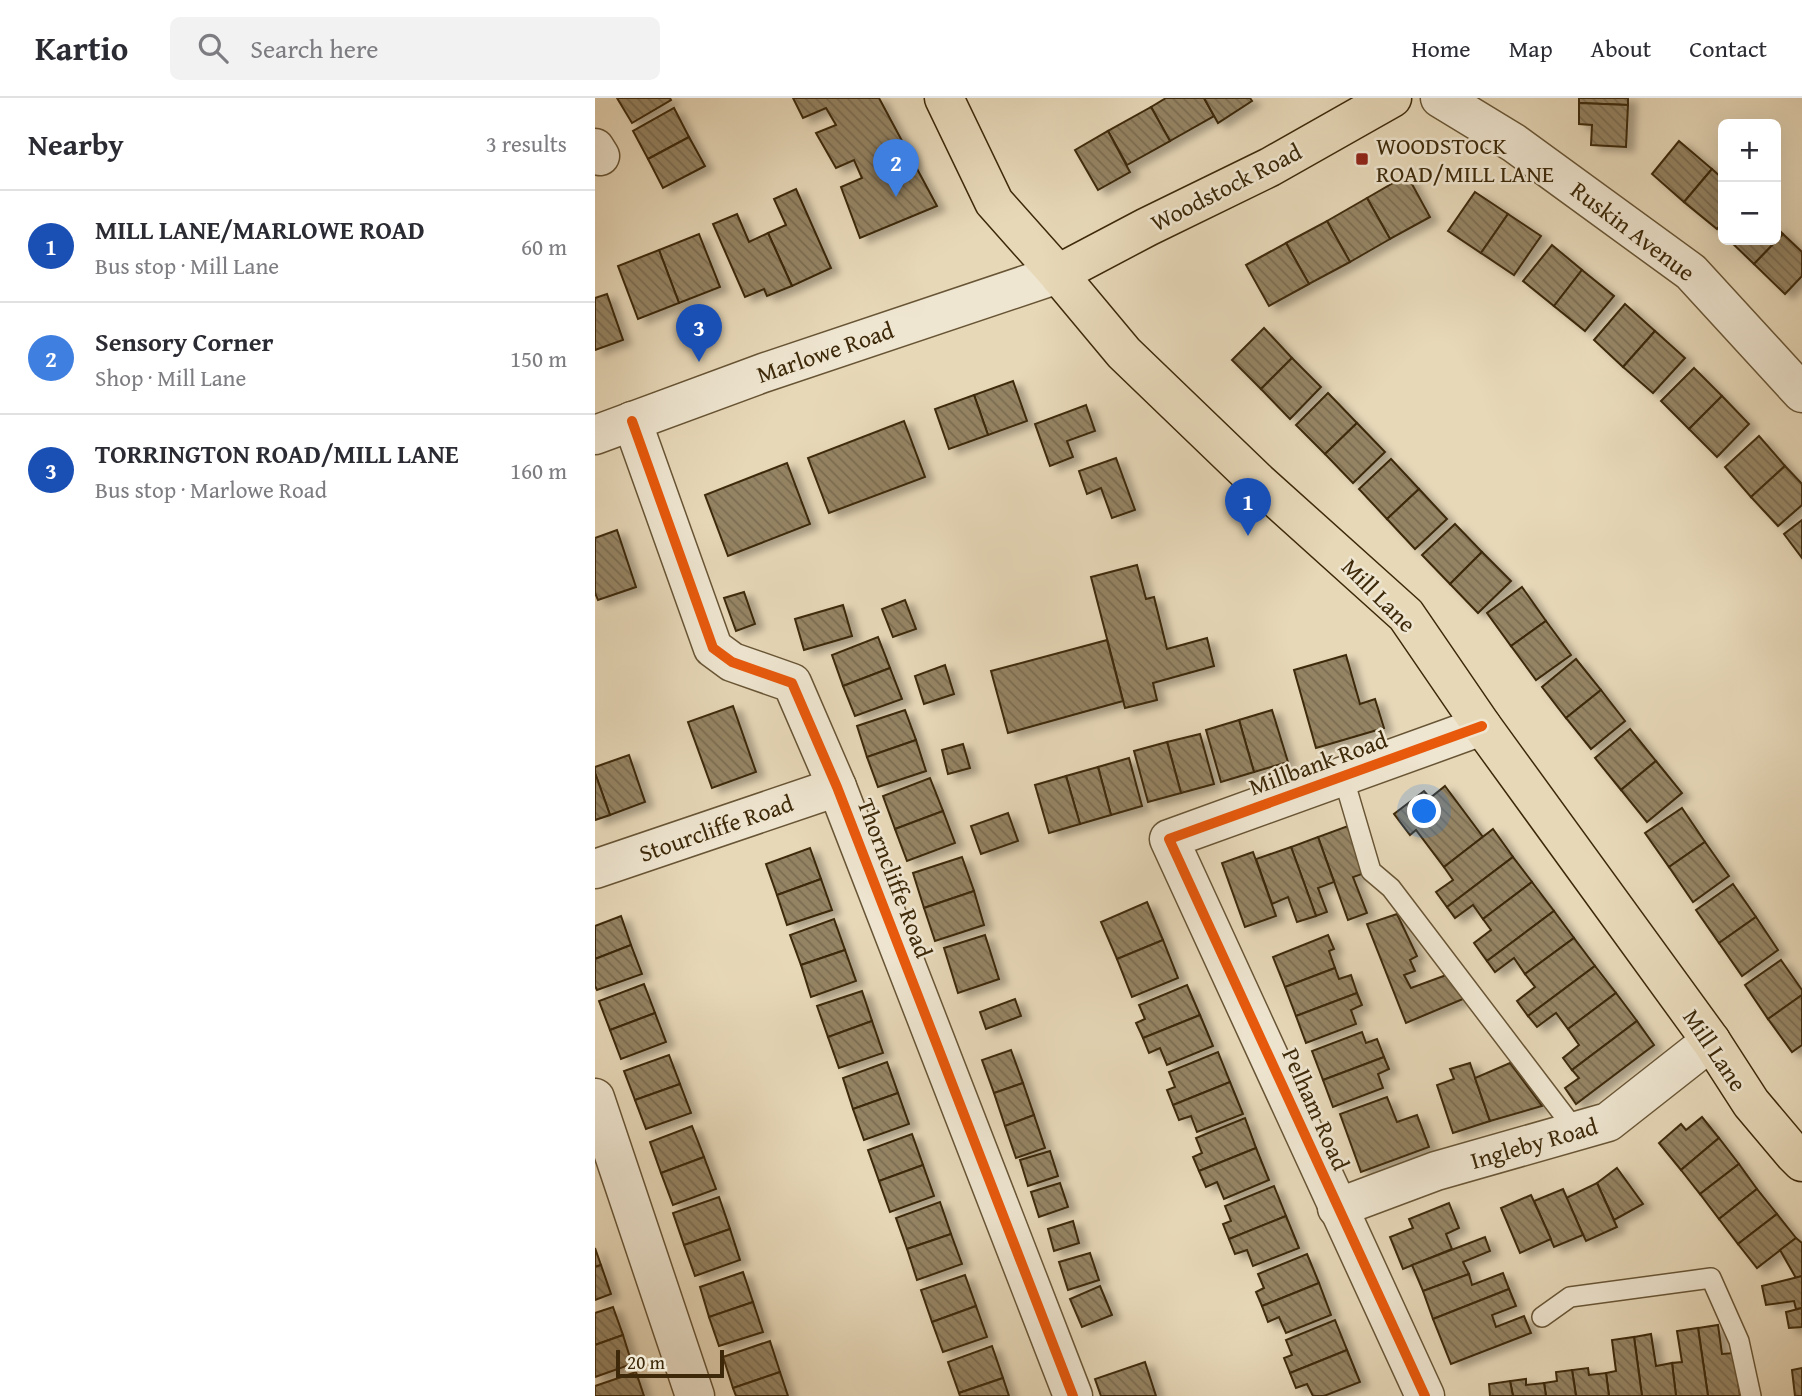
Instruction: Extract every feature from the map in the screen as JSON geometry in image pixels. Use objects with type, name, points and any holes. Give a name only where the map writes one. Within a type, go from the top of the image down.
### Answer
[{"type":"main road","name":"Mill Lane","points":[[944,98],[994,202],[1124,353],[1257,481],[1406,615],[1482,726],[1711,1041],[1751,1103],[1802,1162]]},
{"type":"main road","name":"Woodstock Road","points":[[1058,274],[1271,167],[1392,98]]},
{"type":"street","name":"Ruskin Avenue","points":[[1440,98],[1514,142],[1691,272],[1802,393]]},
{"type":"street","name":"Marlowe Road","points":[[595,435],[763,373],[1058,274]]},
{"type":"street","name":"Thorncliffe Road","points":[[632,421],[713,648],[732,662],[792,683],[837,787],[1073,1396]]},
{"type":"street","name":"Millbank Road","points":[[1170,839],[1482,726]]},
{"type":"street","name":"Stourcliffe Road","points":[[595,869],[837,787]]},
{"type":"street","name":"Pelham Road","points":[[1170,839],[1425,1396]]},
{"type":"street","name":"Ingleby Road","points":[[1337,1208],[1436,1171],[1608,1122],[1711,1041]]},
{"type":"street","points":[[595,1098],[695,1396]]},
{"type":"lane","points":[[1343,776],[1371,871],[1391,888],[1576,1131]]},
{"type":"lane","points":[[1542,1317],[1570,1297],[1711,1278],[1738,1341],[1751,1396]]},
{"type":"building","points":[[617,98],[670,98],[671,100],[632,123]]},
{"type":"building","points":[[793,98],[879,98],[937,206],[860,238],[841,187],[862,178],[854,160],[836,168],[816,133],[836,125],[826,108],[803,118]]},
{"type":"building","points":[[1166,98],[1204,98],[1214,116],[1170,141],[1151,107]]},
{"type":"building","points":[[1204,98],[1250,98],[1252,101],[1218,123]]},
{"type":"building","points":[[1579,98],[1628,98],[1628,105],[1579,103]]},
{"type":"building","points":[[1579,103],[1628,105],[1626,147],[1591,145],[1592,125],[1579,124]]},
{"type":"building","points":[[1151,107],[1170,141],[1127,165],[1108,131]]},
{"type":"building","points":[[674,108],[689,137],[648,159],[633,131]]},
{"type":"building","points":[[1108,131],[1130,172],[1098,190],[1075,150]]},
{"type":"building","points":[[689,137],[705,166],[663,188],[648,159]]},
{"type":"building","points":[[1679,141],[1712,169],[1684,202],[1652,174]]},
{"type":"building","points":[[1712,169],[1718,174],[1717,229],[1684,202]]},
{"type":"building","points":[[1407,175],[1430,217],[1390,239],[1367,198]]},
{"type":"building","points":[[796,189],[831,268],[792,286],[768,233],[786,225],[774,199]]},
{"type":"building","points":[[1475,192],[1508,214],[1481,253],[1448,231]]},
{"type":"building","points":[[1367,198],[1390,239],[1350,262],[1327,221]]},
{"type":"building","points":[[737,214],[749,242],[768,233],[792,286],[767,296],[764,289],[745,297],[713,224]]},
{"type":"building","points":[[1508,214],[1541,236],[1514,275],[1481,253]]},
{"type":"building","points":[[1327,221],[1350,262],[1309,284],[1286,243]]},
{"type":"building","points":[[699,234],[720,287],[679,303],[659,250]]},
{"type":"building","points":[[1783,234],[1802,252],[1802,276],[1785,294],[1754,264],[1772,245],[1781,245]]},
{"type":"building","points":[[1286,243],[1309,284],[1269,306],[1246,265]]},
{"type":"building","points":[[1552,245],[1582,270],[1554,306],[1523,281]]},
{"type":"building","points":[[1734,245],[1772,245],[1754,264]]},
{"type":"building","points":[[659,250],[679,303],[638,319],[618,266]]},
{"type":"building","points":[[1582,270],[1614,296],[1585,331],[1554,306]]},
{"type":"building","points":[[607,294],[623,340],[595,350],[595,298]]},
{"type":"building","points":[[1625,304],[1655,331],[1623,367],[1594,340]]},
{"type":"building","points":[[1264,328],[1292,358],[1261,389],[1232,360]]},
{"type":"building","points":[[1655,331],[1685,358],[1653,393],[1623,367]]},
{"type":"building","points":[[1292,358],[1321,387],[1290,419],[1261,389]]},
{"type":"building","points":[[1694,368],[1722,396],[1689,429],[1661,401]]},
{"type":"building","points":[[1013,381],[1027,421],[988,435],[974,395]]},
{"type":"building","points":[[1328,393],[1357,423],[1325,454],[1296,425]]},
{"type":"building","points":[[974,395],[988,435],[949,449],[935,409]]},
{"type":"building","points":[[1722,396],[1749,424],[1717,457],[1689,429]]},
{"type":"building","points":[[1086,405],[1095,431],[1067,441],[1073,457],[1050,466],[1035,424]]},
{"type":"building","points":[[904,421],[925,477],[829,513],[808,458]]},
{"type":"building","points":[[1357,423],[1385,452],[1353,483],[1325,454]]},
{"type":"building","points":[[1759,436],[1785,466],[1751,497],[1725,467]]},
{"type":"building","points":[[1116,458],[1135,510],[1112,518],[1101,488],[1087,494],[1079,471]]},
{"type":"building","points":[[1391,459],[1419,489],[1387,519],[1359,489]]},
{"type":"building","points":[[787,463],[810,524],[728,556],[705,495]]},
{"type":"building","points":[[1785,466],[1802,484],[1802,505],[1778,526],[1751,497]]},
{"type":"building","points":[[1419,489],[1447,519],[1415,549],[1387,519]]},
{"type":"building","points":[[1802,520],[1802,558],[1784,534]]},
{"type":"building","points":[[1455,524],[1482,552],[1450,584],[1422,555]]},
{"type":"building","points":[[617,530],[636,587],[598,600],[595,593],[595,538]]},
{"type":"building","points":[[1482,552],[1511,581],[1478,613],[1450,584]]},
{"type":"building","points":[[1137,565],[1146,599],[1154,597],[1167,649],[1207,638],[1214,666],[1153,683],[1157,700],[1125,708],[1091,577]]},
{"type":"building","points":[[1522,587],[1546,621],[1511,646],[1487,613]]},
{"type":"building","points":[[744,592],[755,624],[736,631],[724,598]]},
{"type":"building","points":[[905,600],[916,629],[893,637],[882,609]]},
{"type":"building","points":[[843,605],[852,636],[804,650],[795,619]]},
{"type":"building","points":[[1546,621],[1571,655],[1536,680],[1511,646]]},
{"type":"building","points":[[878,637],[890,668],[843,686],[832,655]]},
{"type":"building","points":[[1107,640],[1123,701],[1008,733],[991,671]]},
{"type":"building","points":[[1346,655],[1360,704],[1375,699],[1384,728],[1316,748],[1294,670]]},
{"type":"building","points":[[1576,659],[1601,690],[1566,718],[1542,687]]},
{"type":"building","points":[[945,665],[954,694],[924,704],[915,676]]},
{"type":"building","points":[[890,668],[902,699],[855,716],[843,686]]},
{"type":"building","points":[[1601,690],[1625,721],[1591,749],[1566,718]]},
{"type":"building","points":[[733,706],[756,772],[712,788],[688,722]]},
{"type":"building","points":[[905,710],[916,740],[867,757],[857,726]]},
{"type":"building","points":[[1272,710],[1288,762],[1254,772],[1239,720]]},
{"type":"building","points":[[1239,720],[1254,772],[1221,782],[1206,730]]},
{"type":"building","points":[[1630,729],[1656,761],[1621,790],[1595,758]]},
{"type":"building","points":[[1200,734],[1214,784],[1181,793],[1167,742]]},
{"type":"building","points":[[916,740],[926,771],[878,787],[867,757]]},
{"type":"building","points":[[1167,742],[1181,793],[1148,802],[1134,751]]},
{"type":"building","points":[[963,744],[970,768],[948,774],[942,750]]},
{"type":"building","points":[[629,755],[645,802],[610,815],[595,767]]},
{"type":"building","points":[[1129,758],[1142,806],[1111,815],[1098,767]]},
{"type":"building","points":[[1656,761],[1682,793],[1647,822],[1621,790]]},
{"type":"building","points":[[1098,767],[1111,815],[1080,824],[1066,776]]},
{"type":"building","points":[[595,773],[610,815],[595,820]]},
{"type":"building","points":[[1066,776],[1080,824],[1049,833],[1035,785]]},
{"type":"building","points":[[930,778],[943,811],[895,829],[883,796]]},
{"type":"building","points":[[1445,786],[1483,837],[1444,867],[1416,830],[1410,835],[1394,814],[1424,791],[1430,798]]},
{"type":"building","points":[[1682,808],[1705,842],[1669,867],[1645,833]]},
{"type":"building","points":[[943,811],[955,843],[907,861],[895,829]]},
{"type":"building","points":[[1008,813],[1018,841],[981,854],[971,826]]},
{"type":"building","points":[[1348,826],[1365,873],[1353,877],[1367,913],[1348,920],[1318,837]]},
{"type":"building","points":[[1493,829],[1513,857],[1447,907],[1436,892],[1453,880],[1444,867]]},
{"type":"building","points":[[1318,837],[1334,882],[1318,888],[1327,912],[1316,916],[1291,847]]},
{"type":"building","points":[[1705,842],[1729,876],[1693,902],[1669,867]]},
{"type":"building","points":[[1291,847],[1316,916],[1297,922],[1288,897],[1272,904],[1256,859]]},
{"type":"building","points":[[810,848],[821,879],[777,895],[766,864]]},
{"type":"building","points":[[1253,852],[1276,916],[1245,927],[1222,863]]},
{"type":"building","points":[[962,857],[974,891],[924,908],[913,873]]},
{"type":"building","points":[[1513,857],[1532,882],[1483,919],[1473,905],[1455,918],[1447,907]]},
{"type":"building","points":[[821,879],[832,910],[787,925],[777,895]]},
{"type":"building","points":[[1532,882],[1554,911],[1487,961],[1474,943],[1491,930],[1483,919]]},
{"type":"building","points":[[1733,884],[1756,917],[1719,943],[1696,910]]},
{"type":"building","points":[[974,891],[984,925],[935,941],[924,908]]},
{"type":"building","points":[[1147,902],[1163,940],[1117,959],[1101,922]]},
{"type":"building","points":[[1554,911],[1574,938],[1525,974],[1514,958],[1495,972],[1487,961]]},
{"type":"building","points":[[1397,914],[1417,956],[1410,960],[1415,971],[1404,975],[1411,988],[1449,974],[1463,999],[1406,1023],[1367,924]]},
{"type":"building","points":[[621,916],[631,945],[595,959],[595,926]]},
{"type":"building","points":[[1756,917],[1778,950],[1742,976],[1719,943]]},
{"type":"building","points":[[834,919],[845,950],[801,965],[790,935]]},
{"type":"building","points":[[985,935],[999,979],[958,993],[944,948]]},
{"type":"building","points":[[1328,935],[1334,949],[1329,951],[1335,968],[1285,987],[1273,957]]},
{"type":"building","points":[[1574,938],[1595,966],[1528,1016],[1517,1001],[1535,987],[1525,974]]},
{"type":"building","points":[[1163,940],[1178,978],[1132,997],[1117,959]]},
{"type":"building","points":[[631,945],[642,974],[597,990],[595,959]]},
{"type":"building","points":[[845,950],[856,981],[811,997],[801,965]]},
{"type":"building","points":[[1781,960],[1802,990],[1802,995],[1768,1019],[1745,985]]},
{"type":"building","points":[[1595,966],[1616,993],[1568,1029],[1556,1013],[1537,1027],[1528,1016]]},
{"type":"building","points":[[1335,968],[1339,979],[1351,975],[1357,993],[1296,1016],[1285,987]]},
{"type":"building","points":[[644,984],[655,1013],[610,1030],[599,1001]]},
{"type":"building","points":[[1187,985],[1200,1015],[1143,1038],[1136,1023],[1145,1019],[1139,1005]]},
{"type":"building","points":[[862,991],[872,1021],[828,1037],[817,1006]]},
{"type":"building","points":[[1357,993],[1362,1005],[1351,1010],[1356,1024],[1306,1043],[1296,1016]]},
{"type":"building","points":[[1616,993],[1637,1021],[1572,1070],[1563,1058],[1579,1045],[1568,1029]]},
{"type":"building","points":[[1802,995],[1802,1045],[1792,1052],[1768,1019]]},
{"type":"building","points":[[1015,999],[1021,1016],[986,1029],[980,1012]]},
{"type":"building","points":[[655,1013],[666,1042],[621,1059],[610,1030]]},
{"type":"building","points":[[1200,1015],[1213,1046],[1167,1065],[1160,1048],[1149,1053],[1143,1038]]},
{"type":"building","points":[[872,1021],[883,1053],[839,1068],[828,1037]]},
{"type":"building","points":[[1637,1021],[1654,1045],[1576,1104],[1565,1088],[1579,1078],[1572,1070]]},
{"type":"building","points":[[1362,1032],[1366,1043],[1377,1039],[1384,1057],[1323,1080],[1312,1051]]},
{"type":"building","points":[[1011,1050],[1023,1083],[994,1093],[982,1060]]},
{"type":"building","points":[[1218,1052],[1230,1082],[1173,1105],[1167,1090],[1175,1087],[1169,1072]]},
{"type":"building","points":[[669,1055],[680,1084],[635,1100],[624,1071]]},
{"type":"building","points":[[1384,1057],[1389,1069],[1378,1074],[1383,1088],[1333,1107],[1323,1080]]},
{"type":"building","points":[[887,1062],[898,1093],[853,1109],[843,1078]]},
{"type":"building","points":[[1470,1063],[1490,1121],[1453,1133],[1437,1085],[1454,1079],[1450,1069]]},
{"type":"building","points":[[1510,1063],[1542,1106],[1490,1121],[1475,1078]]},
{"type":"building","points":[[1230,1082],[1243,1114],[1197,1132],[1191,1116],[1179,1120],[1173,1105]]},
{"type":"building","points":[[1023,1083],[1034,1115],[1005,1126],[994,1093]]},
{"type":"building","points":[[680,1084],[691,1113],[646,1129],[635,1100]]},
{"type":"building","points":[[898,1093],[909,1124],[864,1140],[853,1109]]},
{"type":"building","points":[[1387,1097],[1397,1122],[1417,1115],[1429,1147],[1361,1172],[1340,1114]]},
{"type":"building","points":[[1034,1115],[1045,1148],[1016,1158],[1005,1126]]},
{"type":"building","points":[[1702,1117],[1719,1138],[1681,1170],[1659,1143],[1681,1124],[1686,1130]]},
{"type":"building","points":[[1245,1118],[1256,1148],[1199,1171],[1193,1157],[1202,1153],[1196,1138]]},
{"type":"building","points":[[692,1126],[704,1157],[661,1173],[650,1142]]},
{"type":"building","points":[[912,1134],[923,1165],[879,1181],[868,1150]]},
{"type":"building","points":[[1719,1138],[1739,1164],[1700,1194],[1681,1170]]},
{"type":"building","points":[[1256,1148],[1269,1180],[1224,1199],[1217,1182],[1206,1187],[1199,1171]]},
{"type":"building","points":[[1050,1151],[1058,1176],[1028,1186],[1020,1160]]},
{"type":"building","points":[[704,1157],[716,1189],[673,1205],[661,1173]]},
{"type":"building","points":[[1739,1164],[1757,1189],[1719,1219],[1700,1194]]},
{"type":"building","points":[[923,1165],[934,1196],[890,1212],[879,1181]]},
{"type":"building","points":[[1617,1168],[1643,1204],[1614,1220],[1597,1183]]},
{"type":"building","points":[[1060,1183],[1068,1207],[1039,1217],[1031,1192]]},
{"type":"building","points":[[1597,1183],[1617,1227],[1586,1241],[1566,1198]]},
{"type":"building","points":[[1274,1186],[1286,1216],[1229,1239],[1223,1224],[1231,1221],[1225,1206]]},
{"type":"building","points":[[1563,1189],[1583,1235],[1554,1247],[1534,1201]]},
{"type":"building","points":[[1757,1189],[1777,1214],[1738,1244],[1719,1219]]},
{"type":"building","points":[[1531,1195],[1551,1239],[1520,1253],[1501,1208]]},
{"type":"building","points":[[719,1197],[730,1229],[684,1245],[673,1213]]},
{"type":"building","points":[[940,1202],[951,1234],[907,1249],[896,1218]]},
{"type":"building","points":[[1449,1203],[1459,1228],[1446,1234],[1452,1249],[1403,1269],[1390,1237],[1413,1228],[1409,1219]]},
{"type":"building","points":[[1777,1214],[1796,1238],[1757,1268],[1738,1244]]},
{"type":"building","points":[[1286,1216],[1299,1248],[1253,1266],[1247,1250],[1235,1254],[1229,1239]]},
{"type":"building","points":[[1073,1221],[1079,1243],[1054,1251],[1048,1229]]},
{"type":"building","points":[[730,1229],[740,1260],[695,1276],[684,1245]]},
{"type":"building","points":[[951,1234],[962,1264],[917,1280],[907,1249]]},
{"type":"building","points":[[1485,1237],[1490,1251],[1463,1262],[1469,1274],[1423,1291],[1412,1265]]},
{"type":"building","points":[[1796,1238],[1802,1243],[1802,1276],[1796,1278],[1780,1250]]},
{"type":"building","points":[[595,1248],[601,1265],[595,1267]]},
{"type":"building","points":[[1090,1253],[1099,1280],[1068,1290],[1059,1262]]},
{"type":"building","points":[[1307,1254],[1319,1283],[1262,1306],[1256,1292],[1264,1288],[1258,1274]]},
{"type":"building","points":[[601,1265],[611,1294],[595,1300],[595,1267]]},
{"type":"building","points":[[743,1272],[753,1302],[709,1317],[700,1287]]},
{"type":"building","points":[[1503,1273],[1509,1289],[1433,1319],[1423,1291],[1469,1274],[1472,1285]]},
{"type":"building","points":[[965,1275],[976,1306],[932,1322],[921,1290]]},
{"type":"building","points":[[1802,1276],[1802,1308],[1796,1309],[1794,1301],[1766,1305],[1762,1286]]},
{"type":"building","points":[[1319,1283],[1331,1315],[1286,1333],[1279,1317],[1268,1322],[1262,1306]]},
{"type":"building","points":[[1100,1286],[1112,1315],[1082,1327],[1070,1299]]},
{"type":"building","points":[[1509,1289],[1516,1306],[1492,1315],[1496,1327],[1524,1316],[1531,1333],[1451,1364],[1433,1319]]},
{"type":"building","points":[[753,1302],[763,1332],[719,1346],[709,1317]]},
{"type":"building","points":[[976,1306],[987,1337],[943,1352],[932,1322]]},
{"type":"building","points":[[613,1307],[623,1335],[595,1345],[595,1313]]},
{"type":"building","points":[[1802,1308],[1802,1327],[1789,1328],[1786,1312]]},
{"type":"building","points":[[1335,1320],[1347,1350],[1290,1373],[1284,1358],[1292,1355],[1286,1340]]},
{"type":"building","points":[[1718,1325],[1722,1354],[1734,1353],[1740,1396],[1708,1396],[1698,1328]]},
{"type":"building","points":[[1698,1328],[1708,1396],[1676,1396],[1672,1363],[1682,1362],[1677,1331]]},
{"type":"building","points":[[1651,1334],[1656,1366],[1672,1363],[1676,1396],[1642,1396],[1634,1337]]},
{"type":"building","points":[[623,1335],[632,1364],[595,1377],[595,1345]]},
{"type":"building","points":[[1634,1337],[1642,1396],[1609,1396],[1606,1373],[1616,1371],[1612,1340]]},
{"type":"building","points":[[770,1341],[780,1372],[733,1388],[723,1357]]},
{"type":"building","points":[[992,1346],[1003,1378],[959,1393],[948,1362]]},
{"type":"building","points":[[1347,1350],[1360,1382],[1324,1396],[1313,1396],[1307,1384],[1296,1388],[1290,1373]]},
{"type":"building","points":[[1145,1362],[1156,1396],[1101,1396],[1095,1379]]},
{"type":"building","points":[[1588,1368],[1589,1375],[1606,1373],[1609,1396],[1576,1396],[1572,1370]]},
{"type":"building","points":[[1802,1368],[1802,1396],[1795,1396],[1792,1370]]},
{"type":"building","points":[[1572,1370],[1576,1396],[1546,1396],[1544,1383],[1557,1381],[1556,1372]]},
{"type":"building","points":[[636,1372],[644,1396],[595,1396],[595,1386]]},
{"type":"building","points":[[780,1372],[788,1396],[736,1396],[733,1388]]},
{"type":"building","points":[[1003,1378],[1009,1396],[960,1396],[959,1393]]},
{"type":"building","points":[[1526,1379],[1526,1385],[1544,1383],[1546,1396],[1513,1396],[1510,1381]]},
{"type":"building","points":[[1510,1381],[1513,1396],[1490,1396],[1489,1384]]},
{"type":"cycle path","points":[[632,421],[713,648],[732,662],[792,683],[837,787],[1073,1396]]},
{"type":"cycle path","points":[[1425,1396],[1169,839],[1482,726]]},
{"type":"place","name":"WOODSTOCK ROAD/MILL LANE","points":[[1362,159]]},
{"type":"place","name":"Sensory Corner","points":[[896,197]]},
{"type":"place","name":"TORRINGTON ROAD/MILL LANE","points":[[699,362]]},
{"type":"place","name":"MILL LANE/MARLOWE ROAD","points":[[1248,536]]}]
